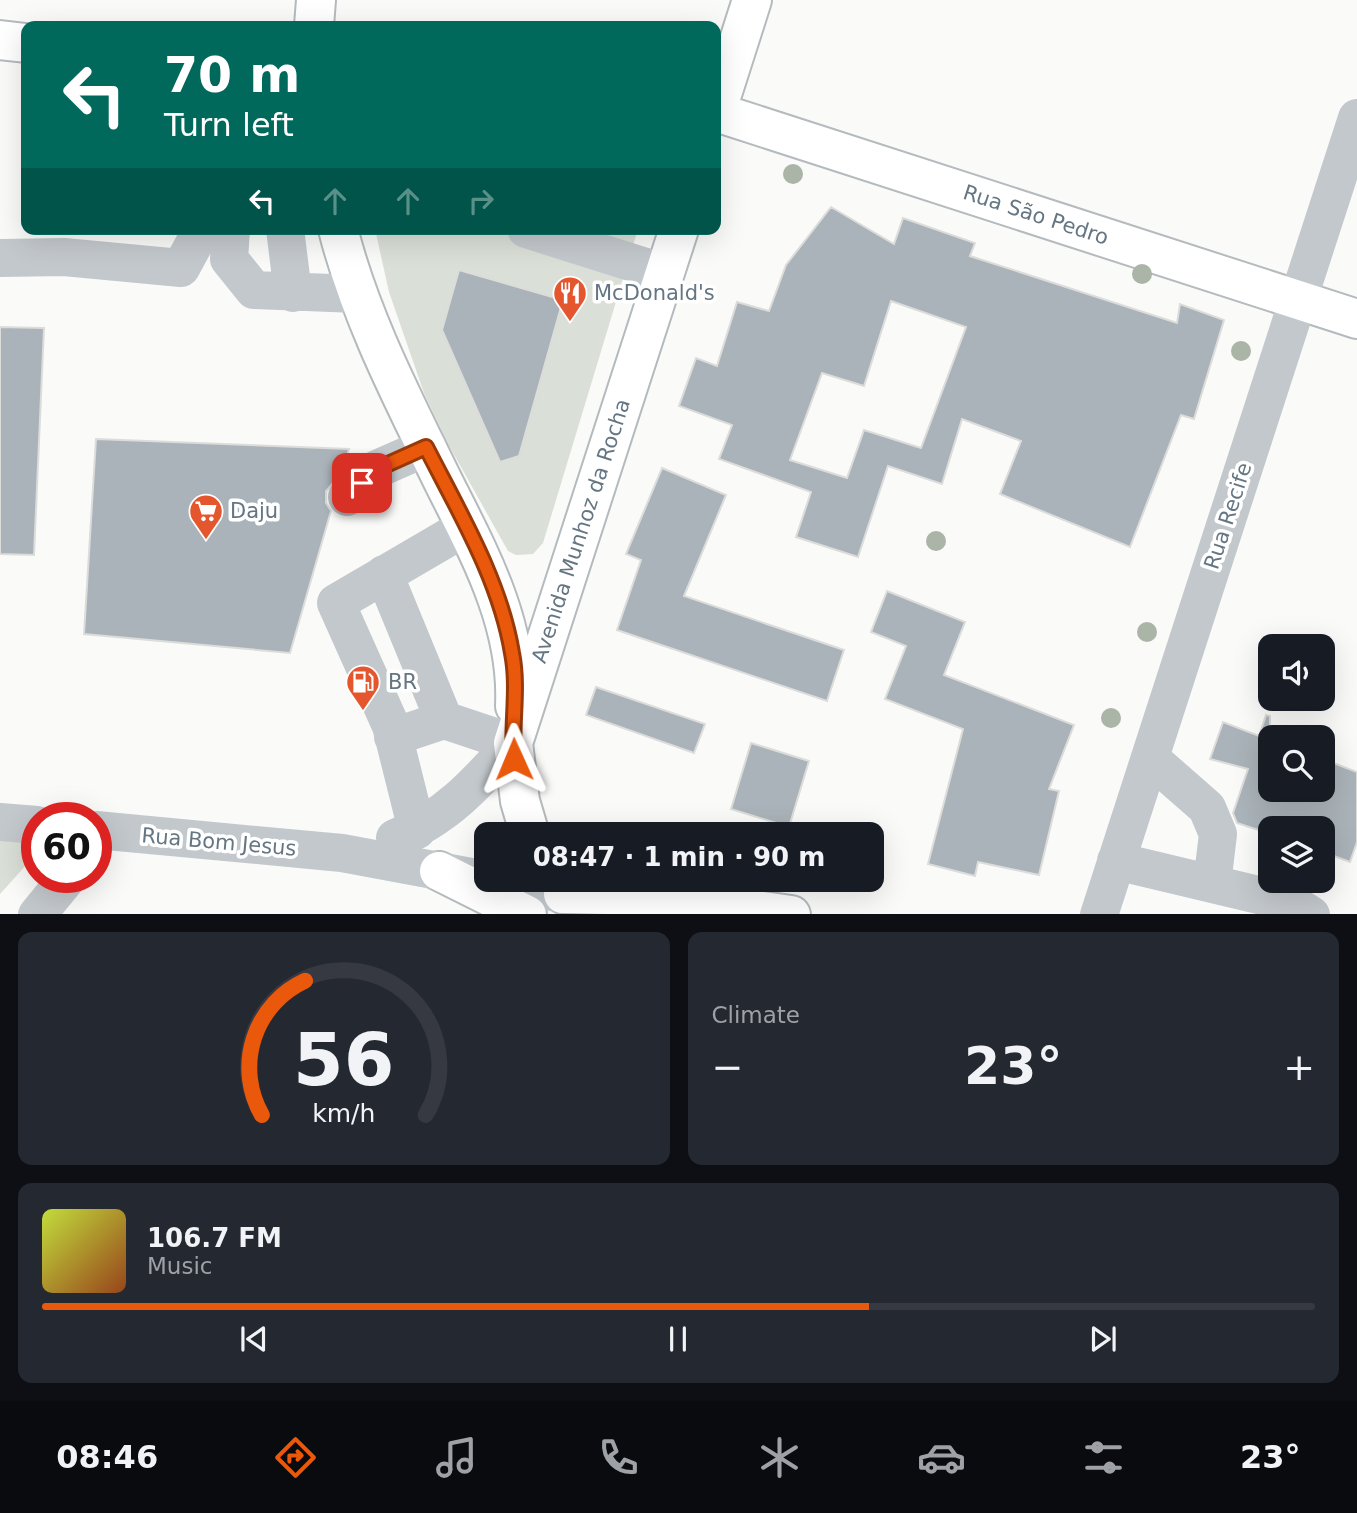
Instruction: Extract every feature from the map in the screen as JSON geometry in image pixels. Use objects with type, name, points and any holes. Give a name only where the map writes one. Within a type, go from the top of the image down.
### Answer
[{"type":"main road","points":[[314,21],[316,0]]},
{"type":"main road","points":[[721,96],[752,0]]},
{"type":"main road","points":[[0,40],[21,42]]},
{"type":"main road","name":"Rua São Pedro","points":[[721,114],[1357,319]]},
{"type":"main road","points":[[340,235],[357,294],[426,447],[466,527],[505,618],[513,655],[516,691],[513,743]]},
{"type":"main road","name":"Avenida Munhoz da Rocha","points":[[526,822],[520,801],[513,743],[677,235]]},
{"type":"main road","points":[[439,871],[525,914]]},
{"type":"main road","name":"Rua Bom Jesus","points":[[565,896],[652,896],[784,914]]},
{"type":"street","name":"Rua Recife","points":[[1099,914],[1357,118]]},
{"type":"street","points":[[0,258],[64,257],[181,268],[199,235]]},
{"type":"street","points":[[231,235],[229,259],[254,290],[357,294]]},
{"type":"street","points":[[286,235],[293,293]]},
{"type":"street","points":[[545,235],[664,272]]},
{"type":"street","points":[[347,497],[377,469],[426,447]]},
{"type":"street","points":[[417,830],[391,726],[336,603],[466,527]]},
{"type":"street","points":[[384,574],[444,720]]},
{"type":"street","points":[[393,737],[444,720],[513,743]]},
{"type":"street","name":"Rua Bom Jesus","points":[[342,853],[417,830],[464,796],[513,743]]},
{"type":"street","points":[[1150,758],[1207,808],[1219,834],[1212,884]]},
{"type":"street","points":[[0,822],[21,824]]},
{"type":"street","name":"Rua Bom Jesus","points":[[112,835],[342,853],[474,877]]},
{"type":"street","points":[[1116,861],[1292,903],[1309,914]]},
{"type":"street","name":"Rua Bom Jesus","points":[[546,892],[565,896]]},
{"type":"street","points":[[38,914],[55,893]]},
{"type":"shaded area","points":[[376,235],[636,235],[543,543],[533,554],[516,555],[508,551],[447,442],[424,393],[389,292]]},
{"type":"shaded area","points":[[0,839],[21,841],[21,871],[0,894]]},
{"type":"building","points":[[831,207],[894,244],[903,218],[975,243],[970,256],[1177,323],[1180,304],[1224,320],[1194,419],[1181,415],[1130,547],[1000,494],[1021,441],[962,419],[942,484],[888,466],[858,557],[796,537],[811,492],[719,459],[732,425],[679,406],[696,358],[717,366],[737,302],[769,311],[786,265]],"holes":[[[891,301],[966,327],[921,448],[864,430],[847,478],[790,460],[822,373],[864,386]]]},
{"type":"building","points":[[459,270],[563,300],[519,456],[500,462],[442,330]]},
{"type":"building","points":[[0,327],[44,328],[34,555],[0,554]]},
{"type":"building","name":"Daju","points":[[96,439],[349,449],[342,472],[326,491],[326,503],[331,511],[290,653],[84,634]]},
{"type":"building","points":[[662,468],[726,495],[684,596],[844,650],[827,701],[617,630],[641,560],[626,554]]},
{"type":"building","points":[[887,591],[965,622],[944,675],[1074,725],[1049,789],[1059,791],[1039,875],[978,862],[975,876],[928,864],[963,729],[885,699],[906,646],[871,632]]},
{"type":"building","points":[[596,687],[705,724],[694,753],[586,715]]},
{"type":"building","points":[[1266,715],[1270,716],[1270,725],[1263,725]]},
{"type":"building","points":[[1223,722],[1258,736],[1258,802],[1335,802],[1335,764],[1357,772],[1357,842],[1350,862],[1335,856],[1335,816],[1258,816],[1258,830],[1237,823],[1233,813],[1248,769],[1210,759]]},
{"type":"building","points":[[751,743],[809,761],[791,822],[773,822],[731,809]]},
{"type":"place","name":"McDonald's","points":[[570,323]]},
{"type":"place","name":"Daju","points":[[206,541]]},
{"type":"place","name":"BR","points":[[363,712]]},
{"type":"route","points":[[362,483],[377,469],[426,447],[466,527],[505,618],[513,655],[516,691],[514,759]]}]
